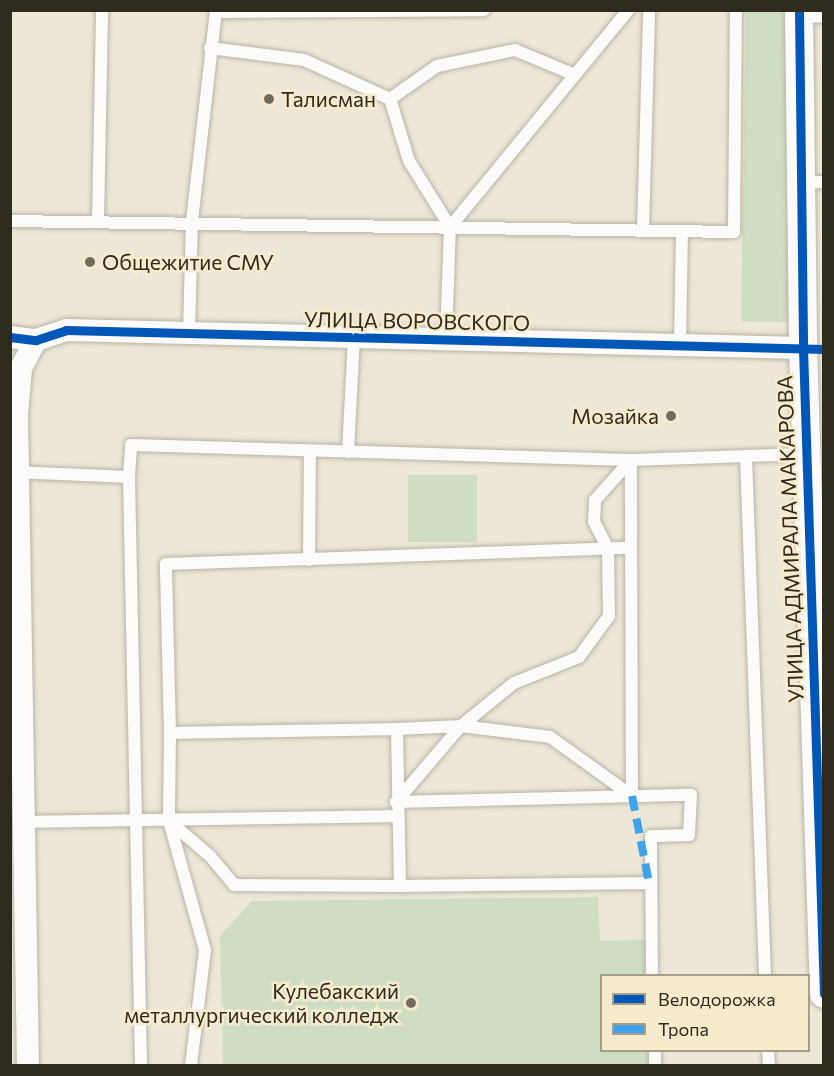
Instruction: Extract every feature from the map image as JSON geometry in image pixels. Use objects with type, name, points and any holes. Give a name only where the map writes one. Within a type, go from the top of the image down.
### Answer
[{"type":"street","name":"УЛИЦА АДМИРАЛА МАКАРОВА","points":[[808,15],[813,183],[813,349],[805,454],[816,615],[824,994]]},
{"type":"street","name":"УЛИЦА ВОРОВСКОГО","points":[[10,337],[36,340],[66,330],[813,349]]},
{"type":"street","points":[[28,1065],[18,852],[25,822],[17,717],[14,472],[21,368],[36,340]]},
{"type":"lane","points":[[98,222],[102,10]]},
{"type":"lane","points":[[189,333],[192,222],[216,11],[484,10]]},
{"type":"lane","points":[[450,227],[628,10]]},
{"type":"lane","points":[[643,230],[649,10]]},
{"type":"lane","points":[[10,221],[734,232],[736,10]]},
{"type":"lane","points":[[210,48],[304,60],[390,99],[409,161],[450,227],[446,339]]},
{"type":"lane","points":[[390,99],[437,66],[515,50],[575,75]]},
{"type":"lane","points":[[680,345],[682,231]]},
{"type":"lane","points":[[348,452],[354,337]]},
{"type":"lane","points":[[141,1065],[130,445],[631,460],[805,454]]},
{"type":"lane","points":[[309,560],[310,451]]},
{"type":"lane","points":[[746,457],[765,974]]},
{"type":"lane","points":[[631,460],[632,796]]},
{"type":"lane","points":[[396,802],[461,726],[514,683],[579,657],[609,616],[608,549],[594,522],[595,500],[631,460]]},
{"type":"lane","points":[[14,472],[129,477]]},
{"type":"lane","points":[[191,1065],[205,950],[169,821],[170,733],[166,564],[631,548]]},
{"type":"lane","points":[[170,733],[461,726],[550,737],[632,796]]},
{"type":"lane","points":[[396,729],[396,816],[400,886]]},
{"type":"lane","points":[[396,802],[691,795],[689,835],[651,836],[649,883],[652,974]]},
{"type":"lane","points":[[25,822],[396,816]]},
{"type":"lane","points":[[169,821],[210,856],[234,885],[649,883]]},
{"type":"green space","points":[[746,11],[787,11],[794,322],[741,321]]},
{"type":"green space","points":[[408,475],[477,475],[477,542],[408,542]]},
{"type":"green space","name":"Кулебакский металлургический колледж","points":[[598,897],[600,941],[647,940],[647,974],[600,974],[600,1052],[649,1052],[649,1065],[223,1065],[220,936],[252,901]]},
{"type":"marked path","points":[[632,796],[649,883]]},
{"type":"cycle path","points":[[799,10],[803,348],[824,994]]},
{"type":"cycle path","points":[[10,337],[36,340],[66,330],[824,349]]},
{"type":"place","name":"Талисман","points":[[269,99]]},
{"type":"place","name":"Общежитие СМУ","points":[[90,262]]},
{"type":"place","name":"Мозайка","points":[[671,416]]},
{"type":"place","name":"Кулебакский металлургический колледж","points":[[411,1003]]}]
